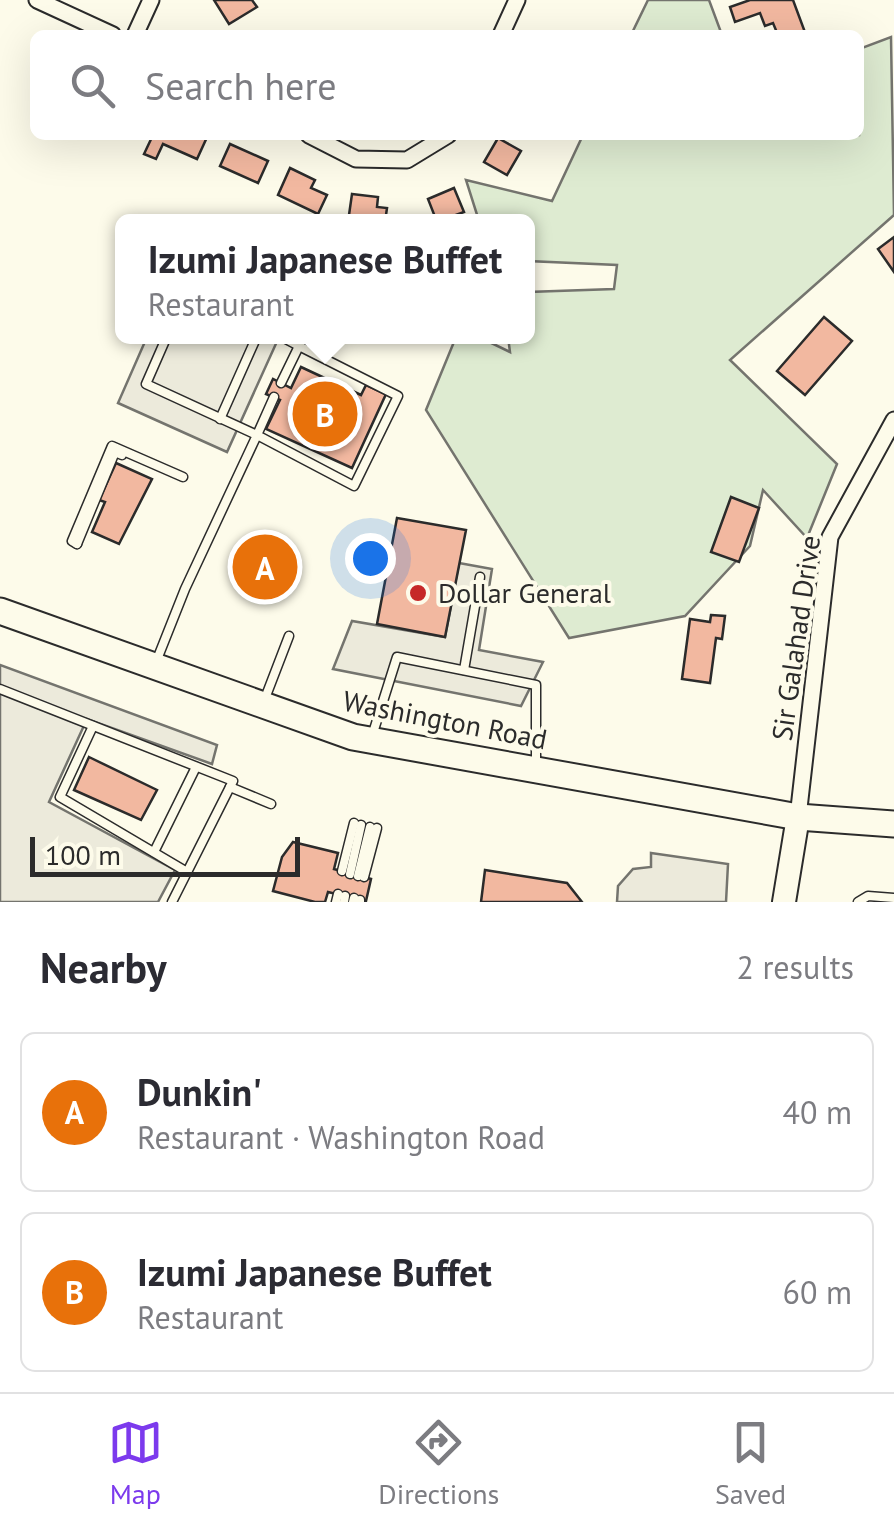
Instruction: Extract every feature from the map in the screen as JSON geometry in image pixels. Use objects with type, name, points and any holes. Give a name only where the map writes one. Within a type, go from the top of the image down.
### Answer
[{"type":"main road","name":"Washington Road","points":[[0,611],[263,706],[371,740],[798,817],[894,824]]},
{"type":"street","points":[[37,0],[102,30]]},
{"type":"street","points":[[136,30],[151,0]]},
{"type":"street","points":[[503,30],[517,0]]},
{"type":"street","points":[[319,140],[356,159],[407,160],[440,140]]},
{"type":"street","name":"Sir Galahad Drive","points":[[798,817],[830,538],[894,420]]},
{"type":"street","points":[[784,902],[798,817]]},
{"type":"lane","points":[[164,344],[146,384],[354,486],[398,396],[294,344]]},
{"type":"lane","points":[[220,418],[252,344]]},
{"type":"lane","points":[[281,383],[298,346]]},
{"type":"lane","points":[[154,666],[184,589],[274,398]]},
{"type":"lane","points":[[78,544],[115,452],[183,477]]},
{"type":"lane","points":[[464,670],[480,577]]},
{"type":"lane","points":[[263,706],[290,636]]},
{"type":"lane","points":[[371,740],[396,657],[536,684],[536,770]]},
{"type":"lane","points":[[0,690],[233,782],[173,900],[185,902]]},
{"type":"lane","points":[[93,726],[60,797],[187,872]]},
{"type":"lane","points":[[154,852],[196,767]]},
{"type":"lane","points":[[230,788],[271,804]]},
{"type":"lane","points":[[366,826],[354,875],[366,826]]},
{"type":"lane","points":[[858,902],[868,896],[894,898]]},
{"type":"green space","points":[[648,0],[709,0],[720,30],[633,30]]},
{"type":"green space","points":[[891,37],[894,215],[730,360],[837,464],[807,538],[763,490],[750,546],[685,616],[569,638],[426,410],[453,344],[493,344],[510,352],[509,344],[535,344],[535,292],[614,289],[617,265],[535,261],[535,214],[477,214],[466,180],[552,201],[581,140],[864,140],[864,47]]},
{"type":"shaded area","points":[[144,344],[276,344],[227,452],[118,403]]},
{"type":"shaded area","points":[[459,563],[492,569],[479,650],[543,662],[521,706],[333,669],[352,621],[445,637]]},
{"type":"shaded area","points":[[0,665],[217,745],[212,764],[87,719],[49,802],[175,870],[158,902],[0,902]]},
{"type":"shaded area","points":[[651,853],[728,864],[726,902],[617,902],[618,886],[633,869],[651,867]]},
{"type":"building","points":[[214,0],[252,0],[257,7],[229,24]]},
{"type":"building","points":[[750,0],[793,0],[804,30],[776,30],[773,23],[765,26],[760,13],[735,22],[730,7]]},
{"type":"building","points":[[151,140],[206,140],[197,159],[163,144],[156,159],[144,154]]},
{"type":"building","points":[[497,140],[521,151],[507,175],[484,162]]},
{"type":"building","points":[[230,144],[268,161],[258,183],[220,166]]},
{"type":"building","points":[[290,168],[315,180],[311,188],[327,195],[318,214],[278,195]]},
{"type":"building","points":[[454,188],[464,212],[434,214],[428,199]]},
{"type":"building","points":[[352,194],[378,197],[377,207],[387,208],[386,214],[349,214]]},
{"type":"building","points":[[894,237],[894,272],[878,249]]},
{"type":"building","points":[[824,317],[852,341],[805,395],[777,371]]},
{"type":"building","points":[[301,367],[361,395],[366,385],[386,394],[352,468],[266,429],[280,400],[266,394],[273,379],[291,388]]},
{"type":"building","points":[[116,463],[152,479],[119,544],[92,532],[105,502],[99,500]]},
{"type":"building","points":[[731,497],[759,508],[739,562],[711,552]]},
{"type":"building","name":"Dollar General","points":[[397,518],[466,530],[445,637],[377,624]]},
{"type":"building","points":[[258,535],[293,551],[272,599],[236,583]]},
{"type":"building","points":[[711,615],[725,616],[722,639],[716,638],[710,683],[682,679],[690,619],[710,622]]},
{"type":"building","points":[[89,757],[157,790],[141,820],[74,790]]},
{"type":"building","points":[[293,842],[338,853],[334,869],[371,879],[366,901],[328,892],[325,902],[315,902],[273,891],[282,857]]},
{"type":"building","points":[[485,870],[567,883],[582,902],[481,902]]},
{"type":"place","name":"Izumi Japanese Buffet","points":[[325,414]]},
{"type":"place","name":"Dunkin'","points":[[265,567]]},
{"type":"place","name":"Dollar General","points":[[418,593]]}]
